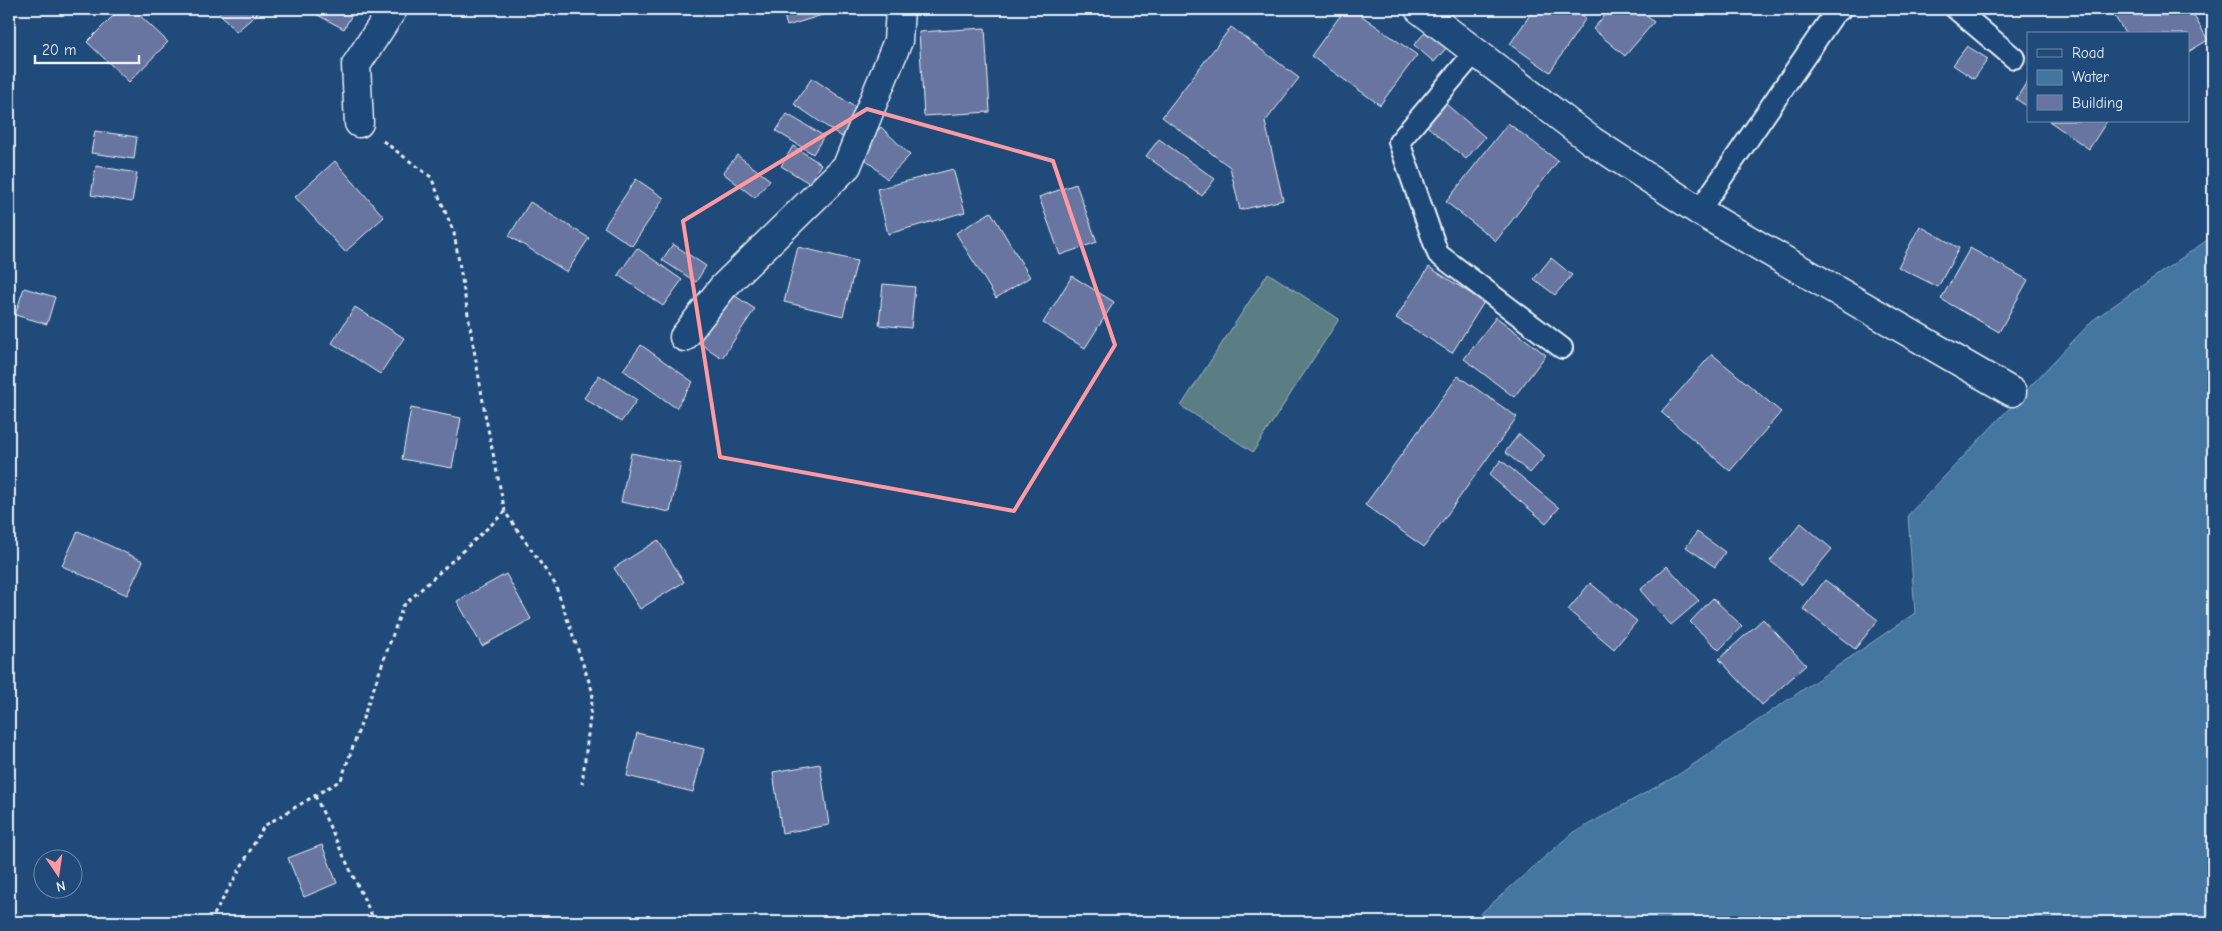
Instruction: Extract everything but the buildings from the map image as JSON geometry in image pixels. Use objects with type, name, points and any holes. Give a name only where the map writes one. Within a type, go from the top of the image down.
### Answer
[{"type":"street","points":[[359,123],[356,65],[393,9]]},
{"type":"street","points":[[684,337],[724,288],[847,166],[898,42],[900,9]]},
{"type":"street","points":[[1419,9],[1592,141],[1699,211],[2012,392]]},
{"type":"lane","points":[[1699,211],[1834,14],[1841,9]]},
{"type":"lane","points":[[1956,9],[2014,58]]},
{"type":"lane","points":[[1475,52],[1399,142],[1438,254],[1562,348]]},
{"type":"path","points":[[359,123],[432,177],[454,232],[486,419],[505,512],[555,584],[593,694],[582,784]]},
{"type":"path","points":[[210,922],[264,826],[341,780],[403,606],[505,512]]},
{"type":"path","points":[[316,796],[376,922]]},
{"type":"highlighted area","points":[[867,109],[1053,161],[1115,345],[1014,511],[720,457],[683,221]]},
{"type":"green space","points":[[1268,273],[1339,319],[1253,452],[1181,406]]},
{"type":"water","points":[[2213,236],[2213,922],[1471,922],[1571,834],[1678,775],[1915,613],[1908,515],[2093,320]]}]
